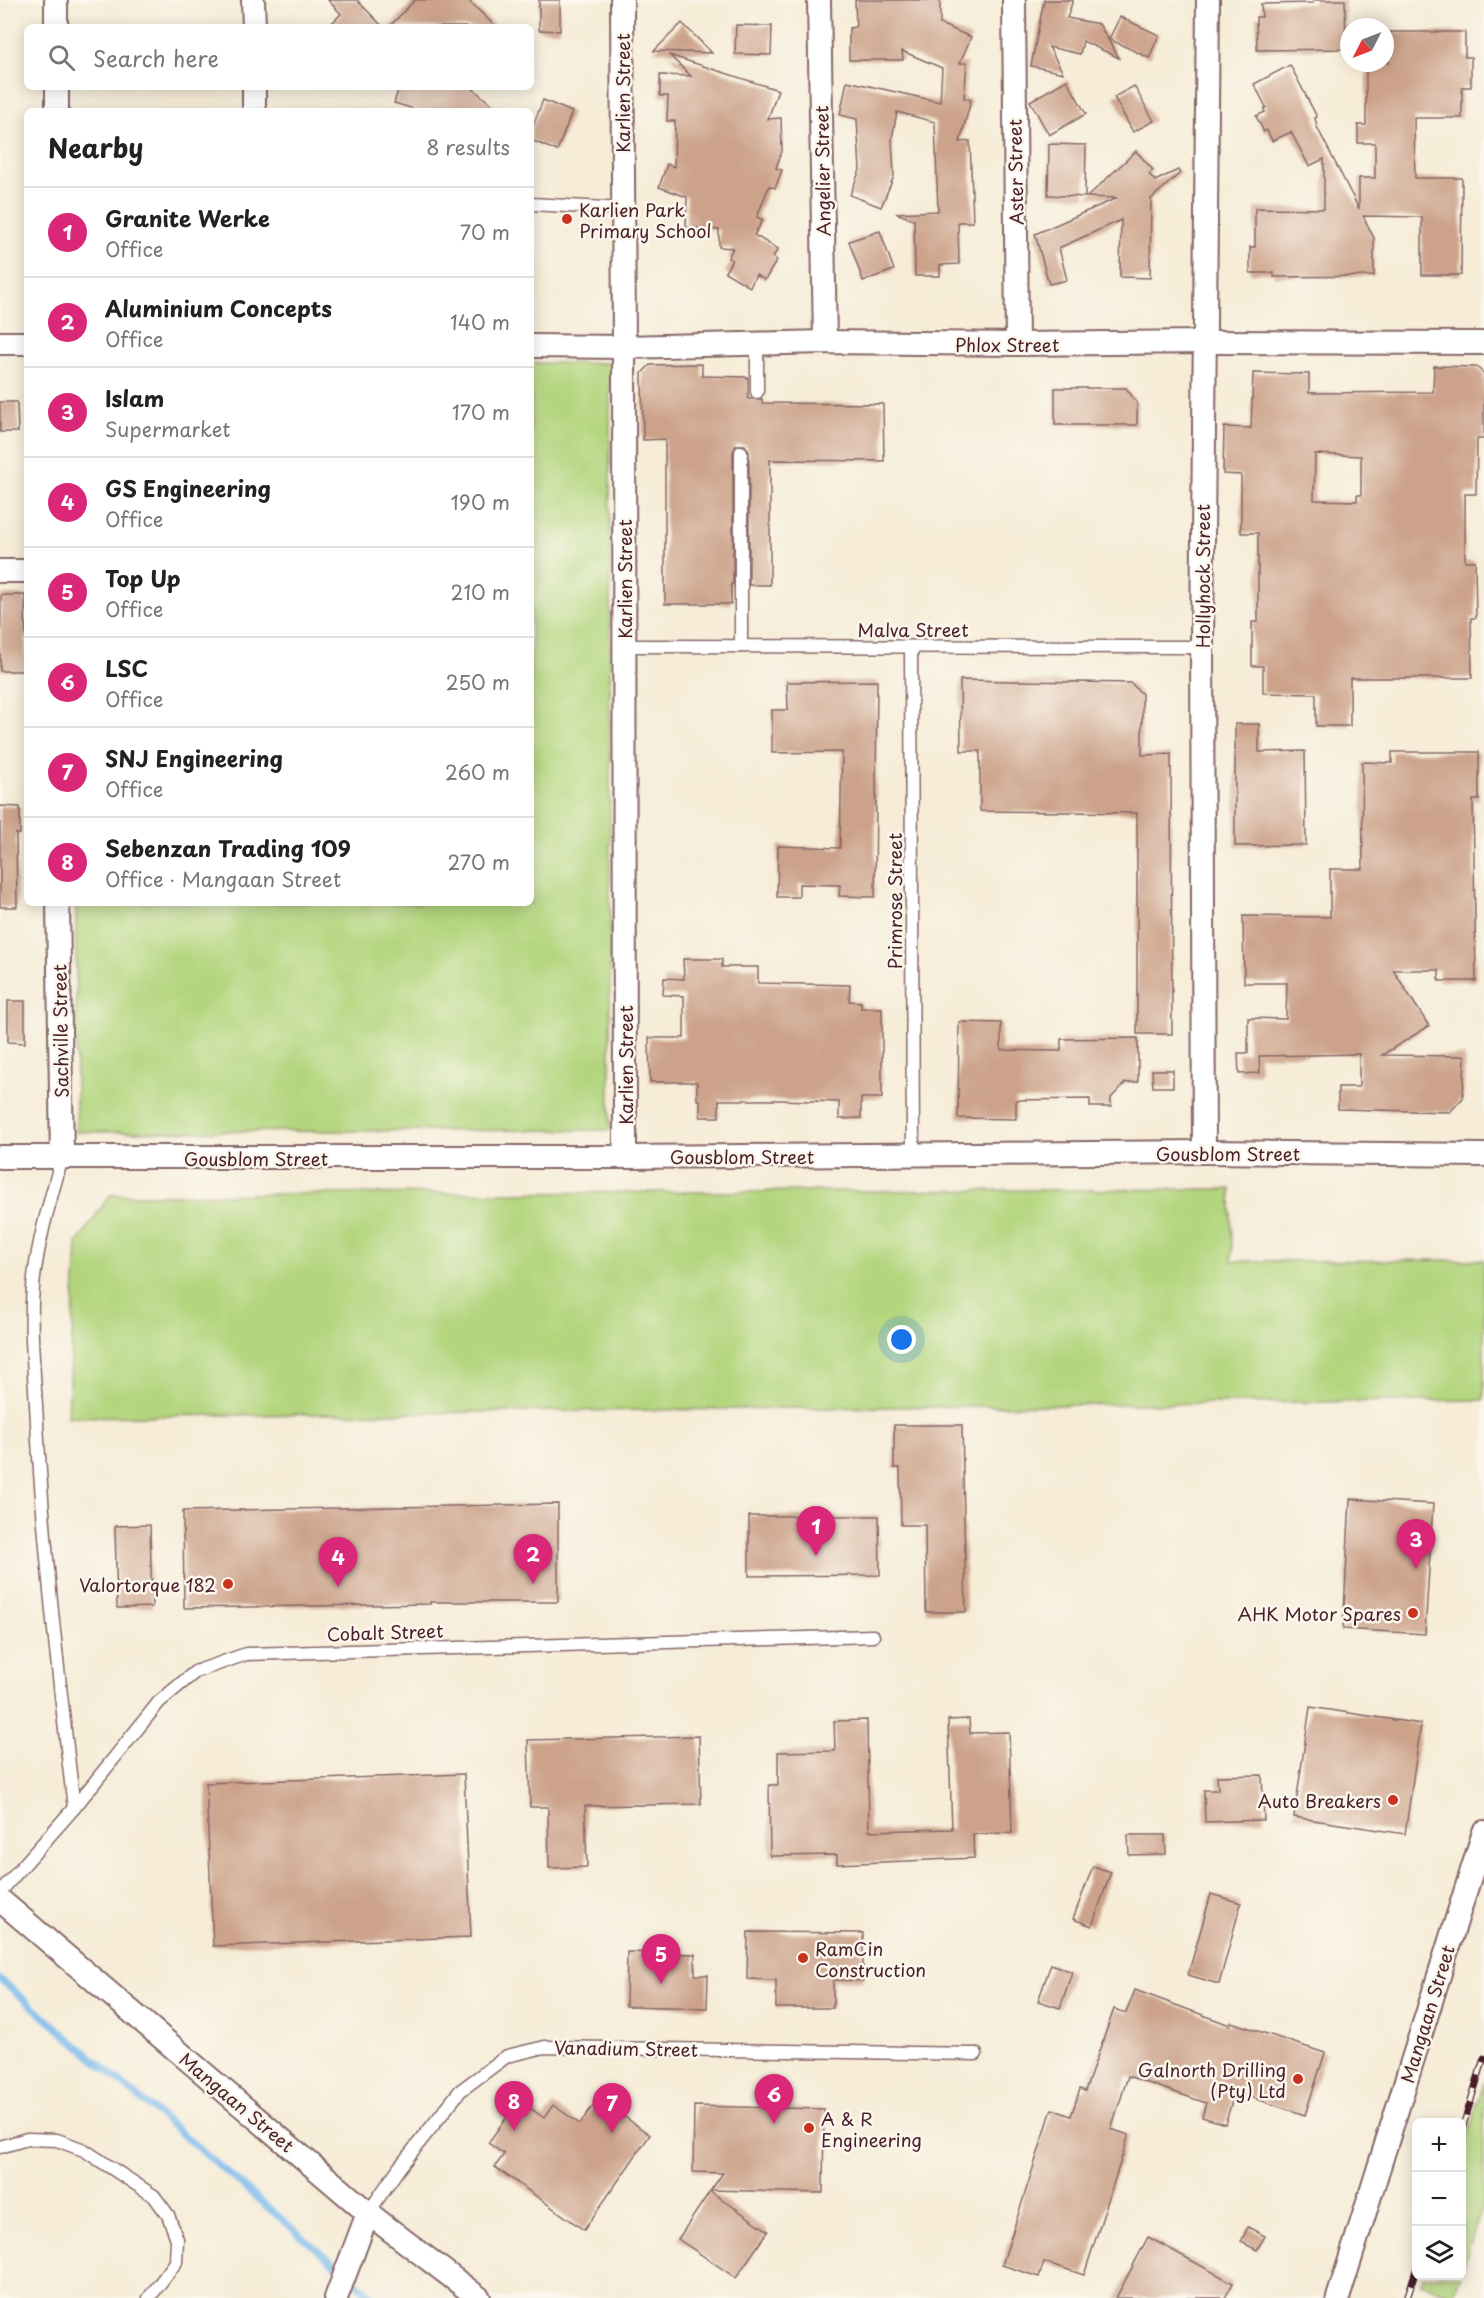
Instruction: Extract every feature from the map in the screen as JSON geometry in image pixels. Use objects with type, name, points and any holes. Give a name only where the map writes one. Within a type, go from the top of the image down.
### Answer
[{"type":"street","points":[[56,0],[56,24]]},
{"type":"street","points":[[254,0],[254,24]]},
{"type":"street","name":"Karlien Street","points":[[622,0],[625,1157]]},
{"type":"street","name":"Angelier Street","points":[[819,0],[825,342]]},
{"type":"street","name":"Aster Street","points":[[1014,0],[1017,345]]},
{"type":"street","name":"Hollyhock Street","points":[[1204,1152],[1202,647],[1208,0]]},
{"type":"street","points":[[57,90],[57,108]]},
{"type":"street","points":[[254,90],[254,108]]},
{"type":"street","name":"Phlox Street","points":[[534,346],[624,347],[825,342],[1017,345],[1204,342],[1484,343]]},
{"type":"street","points":[[0,343],[24,343]]},
{"type":"street","points":[[0,571],[24,571]]},
{"type":"street","name":"Sachville Street","points":[[58,906],[62,1158]]},
{"type":"street","name":"Gousblom Street","points":[[0,1157],[625,1157],[1204,1152],[1484,1155]]},
{"type":"street","name":"Mangaan Street","points":[[1338,2298],[1484,1832]]},
{"type":"street","name":"Mangaan Street","points":[[0,1900],[368,2213],[479,2298]]},
{"type":"street","name":"Vanadium Street","points":[[336,2298],[368,2213]]},
{"type":"lane","points":[[534,204],[623,209]]},
{"type":"lane","points":[[757,343],[757,392]]},
{"type":"lane","points":[[741,452],[741,646]]},
{"type":"lane","name":"Malva Street","points":[[624,646],[1202,647]]},
{"type":"lane","name":"Primrose Street","points":[[912,647],[913,1155]]},
{"type":"lane","points":[[62,1158],[38,1247],[32,1324],[39,1468],[51,1611],[74,1808]]},
{"type":"lane","name":"Cobalt Street","points":[[0,1892],[74,1808],[159,1701],[195,1672],[246,1654],[873,1636]]},
{"type":"lane","name":"Vanadium Street","points":[[368,2213],[399,2168],[460,2091],[507,2056],[545,2046],[976,2054]]},
{"type":"lane","points":[[0,2146],[27,2139],[57,2140],[84,2150],[154,2196],[168,2215],[177,2239],[176,2262],[149,2298]]},
{"type":"green space","points":[[534,363],[610,363],[610,1130],[76,1132],[76,906],[534,906]]},
{"type":"green space","points":[[1231,1189],[1232,1261],[1484,1260],[1484,1400],[68,1417],[77,1243],[110,1195]]},
{"type":"green space","points":[[1484,2082],[1484,2199],[1466,2258],[1466,2172],[1466,2141]]},
{"type":"green space","points":[[1422,2280],[1459,2280],[1454,2295],[1421,2283]]},
{"type":"building","points":[[328,0],[357,0],[380,24],[331,24],[341,14]]},
{"type":"building","points":[[415,0],[468,0],[493,24],[392,24]]},
{"type":"building","points":[[539,0],[560,0],[560,31],[539,30]]},
{"type":"building","points":[[855,0],[940,0],[940,24],[971,37],[960,63],[967,63],[964,98],[971,100],[960,142],[970,141],[973,222],[958,222],[959,264],[940,265],[940,276],[915,276],[914,220],[896,213],[938,211],[935,122],[897,112],[892,138],[894,176],[881,207],[850,195],[860,170],[857,119],[840,115],[847,81],[940,102],[942,68],[902,51],[903,60],[849,60],[849,28],[856,27]]},
{"type":"building","points":[[1044,0],[1073,0],[1067,18],[1099,24],[1119,58],[1083,41],[1080,54],[1049,47],[1063,73],[1031,66]]},
{"type":"building","points":[[1313,0],[1345,0],[1345,18],[1340,18],[1340,49],[1257,50],[1256,17],[1262,17],[1261,4],[1313,3]]},
{"type":"building","points":[[1120,17],[1159,35],[1149,58],[1109,39]]},
{"type":"building","points":[[682,23],[712,53],[654,51]]},
{"type":"building","points":[[736,25],[772,26],[771,55],[735,54]]},
{"type":"building","points":[[1394,32],[1465,32],[1465,57],[1471,57],[1471,87],[1462,87],[1462,118],[1414,118],[1415,178],[1462,178],[1461,275],[1422,275],[1422,217],[1363,216],[1374,238],[1374,276],[1274,277],[1274,273],[1250,273],[1250,247],[1255,247],[1255,208],[1324,209],[1324,159],[1309,166],[1291,132],[1272,141],[1267,130],[1264,132],[1256,116],[1265,112],[1266,107],[1254,84],[1290,65],[1317,117],[1315,118],[1317,127],[1359,209],[1359,178],[1375,178],[1375,143],[1358,143],[1358,125],[1366,125],[1366,72],[1394,72]]},
{"type":"building","points":[[669,55],[778,90],[768,119],[781,118],[782,151],[776,168],[782,170],[775,188],[769,186],[757,217],[763,220],[754,235],[778,249],[773,257],[777,260],[765,280],[756,275],[750,287],[725,272],[732,260],[728,258],[733,248],[719,247],[719,230],[686,227],[687,197],[659,187],[667,164],[674,167],[675,121],[667,121],[668,96],[660,96],[660,75],[691,76]]},
{"type":"building","points":[[1067,80],[1086,114],[1049,135],[1030,101]]},
{"type":"building","points":[[1134,86],[1154,121],[1133,132],[1114,97]]},
{"type":"building","points":[[398,90],[474,90],[496,108],[411,108],[394,103]]},
{"type":"building","points":[[543,100],[572,112],[557,151],[534,141],[534,123]]},
{"type":"building","points":[[1049,144],[1086,145],[1085,197],[1048,195]]},
{"type":"building","points":[[1136,151],[1153,170],[1149,174],[1155,181],[1178,170],[1180,173],[1151,199],[1150,278],[1120,277],[1121,220],[1059,248],[1067,280],[1049,284],[1035,234],[1117,198],[1087,197]]},
{"type":"building","points":[[880,231],[894,270],[863,281],[849,241]]},
{"type":"building","points":[[702,364],[702,376],[748,377],[748,399],[762,399],[762,403],[883,404],[884,461],[770,460],[770,585],[749,585],[749,452],[745,445],[736,445],[733,452],[731,604],[665,604],[665,439],[643,440],[642,373],[650,365]]},
{"type":"building","points":[[1434,366],[1477,367],[1484,374],[1484,439],[1477,439],[1476,494],[1465,494],[1465,561],[1475,561],[1476,618],[1471,618],[1472,678],[1350,678],[1350,726],[1316,726],[1316,694],[1263,693],[1263,666],[1252,666],[1252,622],[1258,622],[1258,533],[1241,533],[1241,475],[1223,474],[1224,427],[1251,428],[1253,373],[1309,374],[1309,393],[1433,392]],"holes":[[[1315,454],[1361,456],[1361,495],[1357,495],[1357,501],[1314,500]]]},
{"type":"building","points":[[1055,388],[1126,388],[1137,403],[1137,425],[1055,425]]},
{"type":"building","points":[[0,402],[17,402],[18,432],[0,432]]},
{"type":"building","points":[[1,595],[24,595],[24,671],[0,671]]},
{"type":"building","points":[[960,680],[1131,683],[1142,694],[1142,755],[1171,754],[1172,1034],[1137,1034],[1137,813],[980,811],[980,751],[961,751]]},
{"type":"building","points":[[877,681],[875,897],[839,896],[840,885],[799,884],[799,897],[777,897],[778,846],[840,848],[842,752],[772,753],[772,710],[788,710],[787,682]]},
{"type":"building","points":[[1235,724],[1259,724],[1259,752],[1305,751],[1306,845],[1235,846]]},
{"type":"building","points":[[1392,752],[1479,752],[1479,800],[1473,800],[1476,981],[1439,981],[1439,970],[1393,970],[1429,1026],[1382,1055],[1465,1056],[1463,1098],[1450,1112],[1338,1109],[1338,1087],[1359,1087],[1359,1054],[1259,1056],[1260,1073],[1239,1074],[1238,1053],[1248,1053],[1248,1018],[1286,1019],[1287,983],[1244,983],[1243,916],[1330,917],[1330,869],[1363,869],[1362,762],[1392,763]]},
{"type":"building","points":[[0,806],[20,807],[20,834],[16,834],[17,907],[0,907]]},
{"type":"building","points":[[683,959],[722,959],[722,967],[758,967],[758,983],[850,985],[849,1001],[861,1002],[861,1008],[882,1008],[882,1098],[861,1098],[861,1118],[839,1119],[839,1102],[780,1100],[719,1100],[719,1117],[700,1117],[697,1082],[650,1082],[649,1038],[684,1038],[684,996],[663,995],[664,978],[684,979]]},
{"type":"building","points":[[8,1001],[25,1001],[25,1043],[8,1042]]},
{"type":"building","points":[[959,1022],[1001,1023],[1001,1050],[1061,1051],[1061,1039],[1138,1038],[1138,1082],[1125,1083],[1111,1098],[1111,1107],[1090,1107],[1090,1099],[1016,1100],[1016,1119],[958,1118]]},
{"type":"building","points":[[1152,1070],[1173,1070],[1173,1087],[1153,1087]]},
{"type":"building","points":[[894,1425],[962,1425],[966,1612],[926,1612],[925,1525],[901,1525],[900,1468],[894,1468]]},
{"type":"building","points":[[1350,1499],[1433,1504],[1425,1634],[1343,1629]]},
{"type":"building","points":[[558,1504],[558,1602],[430,1602],[430,1604],[184,1608],[183,1511]]},
{"type":"building","points":[[749,1516],[879,1516],[880,1575],[749,1576]]},
{"type":"building","points":[[150,1525],[152,1607],[117,1608],[115,1526]]},
{"type":"building","points":[[1310,1707],[1421,1724],[1405,1834],[1294,1817]]},
{"type":"building","points":[[969,1719],[970,1733],[1009,1732],[1012,1833],[973,1834],[974,1858],[837,1864],[837,1855],[770,1856],[769,1785],[778,1785],[778,1752],[835,1751],[834,1721],[867,1720],[869,1831],[952,1829],[948,1720]]},
{"type":"building","points":[[699,1736],[701,1804],[585,1806],[587,1867],[549,1868],[548,1807],[530,1807],[528,1740]]},
{"type":"building","points":[[464,1774],[471,1937],[213,1946],[206,1783]]},
{"type":"building","points":[[1262,1775],[1264,1820],[1205,1822],[1204,1790],[1218,1790],[1217,1776]]},
{"type":"building","points":[[1128,1835],[1165,1835],[1166,1854],[1129,1855]]},
{"type":"building","points":[[1093,1866],[1111,1872],[1092,1926],[1073,1919]]},
{"type":"building","points":[[1211,1894],[1241,1903],[1219,1984],[1188,1975]]},
{"type":"building","points":[[748,1932],[863,1933],[863,1981],[833,1980],[833,2008],[776,2008],[776,1980],[747,1979]]},
{"type":"building","points":[[627,1952],[695,1954],[695,1975],[708,1975],[707,2008],[626,2006]]},
{"type":"building","points":[[1051,1964],[1072,1972],[1060,2008],[1038,2001]]},
{"type":"building","points":[[1135,1990],[1230,2025],[1231,2022],[1325,2053],[1305,2115],[1235,2092],[1225,2124],[1202,2117],[1206,2103],[1128,2076],[1111,2129],[1129,2135],[1084,2275],[1044,2262],[1039,2277],[1002,2265],[1052,2109],[1071,2116],[1080,2089],[1085,2091],[1114,2009],[1126,2013]]},
{"type":"building","points":[[598,2098],[650,2135],[584,2230],[495,2167],[504,2154],[488,2143],[519,2100],[544,2118],[553,2105],[580,2124]]},
{"type":"building","points":[[694,2106],[824,2109],[823,2193],[711,2190],[723,2173],[693,2172]]},
{"type":"building","points":[[710,2191],[768,2231],[736,2278],[678,2239]]},
{"type":"building","points":[[1248,2227],[1265,2236],[1257,2250],[1241,2242]]},
{"type":"building","points":[[1148,2237],[1233,2283],[1225,2298],[1116,2298]]},
{"type":"waterway","points":[[0,1979],[374,2298]]},
{"type":"railway","points":[[1465,2118],[1484,2058]]},
{"type":"railway","points":[[1407,2298],[1413,2280]]},
{"type":"place","name":"Karlien Park Primary School","points":[[567,219]]},
{"type":"place","name":"Granite Werke","points":[[816,1556]]},
{"type":"place","name":"Islam","points":[[1416,1569]]},
{"type":"place","name":"Valortorque 182","points":[[228,1584]]},
{"type":"place","name":"Aluminium Concepts","points":[[533,1584]]},
{"type":"place","name":"GS Engineering","points":[[338,1587]]},
{"type":"place","name":"AHK Motor Spares","points":[[1413,1613]]},
{"type":"place","name":"Auto Breakers","points":[[1393,1800]]},
{"type":"place","name":"RamCin Construction","points":[[803,1958]]},
{"type":"place","name":"Top Up","points":[[661,1984]]},
{"type":"place","name":"Galnorth Drilling (Pty) Ltd","points":[[1298,2079]]},
{"type":"place","name":"LSC","points":[[774,2124]]},
{"type":"place","name":"A & R Engineering","points":[[809,2128]]},
{"type":"place","name":"Sebenzan Trading 109","points":[[514,2131]]},
{"type":"place","name":"SNJ Engineering","points":[[612,2133]]}]
